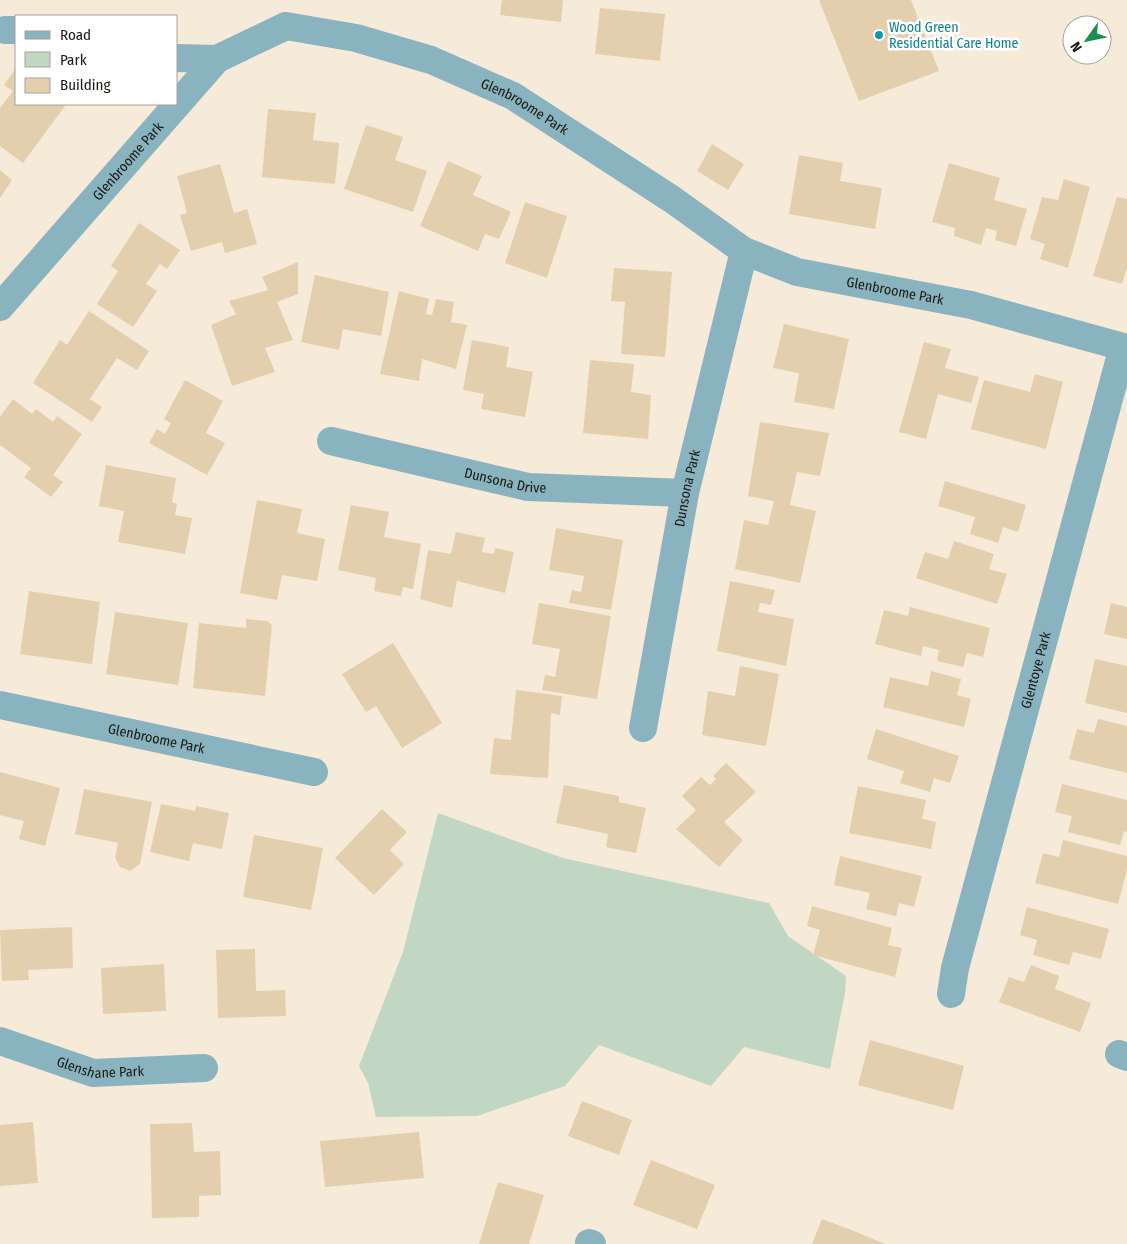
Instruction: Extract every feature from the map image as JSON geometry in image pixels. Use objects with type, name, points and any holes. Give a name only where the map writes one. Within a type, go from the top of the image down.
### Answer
[{"type":"street","name":"Glenbroome Park","points":[[178,104],[217,59],[286,26],[356,38],[431,60],[513,96],[673,200],[744,251],[797,272],[971,305],[1125,347]]},
{"type":"street","points":[[178,58],[217,59]]},
{"type":"street","name":"Glenbroome Park","points":[[0,307],[177,105]]},
{"type":"street","name":"Dunsona Park","points":[[643,728],[685,493],[744,251]]},
{"type":"street","name":"Glentoye Park","points":[[951,994],[955,968],[1125,347]]},
{"type":"street","name":"Dunsona Drive","points":[[331,441],[528,487],[685,493]]},
{"type":"street","name":"Glenbroome Park","points":[[0,705],[314,772]]},
{"type":"street","name":"Glenshane Park","points":[[0,1041],[93,1073],[204,1068]]},
{"type":"green space","points":[[438,813],[563,858],[769,903],[788,936],[846,976],[845,993],[830,1069],[744,1047],[711,1086],[599,1045],[565,1086],[477,1116],[376,1117],[368,1083],[359,1066],[403,952]]},
{"type":"building","points":[[502,0],[563,0],[561,22],[500,15]]},
{"type":"building","name":"Wood Green Residential Care Home","points":[[819,0],[911,0],[939,71],[859,101]]},
{"type":"building","points":[[600,8],[665,14],[660,61],[595,54]]},
{"type":"building","points":[[15,69],[15,105],[65,106],[23,163],[0,146],[0,108],[13,91],[4,85]]},
{"type":"building","points":[[268,109],[316,113],[313,140],[339,143],[335,184],[262,177]]},
{"type":"building","points":[[366,125],[403,137],[395,160],[427,171],[413,212],[344,189]]},
{"type":"building","points":[[712,144],[744,164],[728,190],[697,171]]},
{"type":"building","points":[[799,155],[843,163],[840,181],[882,188],[875,229],[789,214]]},
{"type":"building","points":[[448,161],[482,176],[473,195],[511,212],[499,239],[485,234],[478,251],[420,226]]},
{"type":"building","points":[[949,163],[1000,178],[994,200],[1027,209],[1016,246],[995,240],[997,231],[986,228],[981,245],[954,236],[955,228],[932,222]]},
{"type":"building","points":[[220,164],[234,213],[247,209],[257,244],[225,253],[222,242],[191,251],[180,215],[187,213],[177,176]]},
{"type":"building","points":[[0,170],[12,180],[0,198]]},
{"type":"building","points":[[1064,179],[1090,187],[1068,268],[1040,259],[1045,244],[1030,239],[1042,197],[1058,200]]},
{"type":"building","points":[[1117,197],[1127,199],[1127,267],[1122,284],[1093,276]]},
{"type":"building","points":[[525,202],[567,216],[547,278],[505,263]]},
{"type":"building","points":[[139,223],[180,250],[167,269],[160,264],[146,284],[157,291],[133,327],[97,304],[118,271],[111,266]]},
{"type":"building","points":[[298,262],[298,294],[277,302],[293,340],[265,348],[275,372],[232,386],[211,325],[236,314],[229,301],[268,290],[262,277]]},
{"type":"building","points":[[614,268],[672,272],[665,357],[621,354],[625,302],[611,301]]},
{"type":"building","points":[[315,275],[389,292],[381,336],[343,329],[339,350],[301,342]]},
{"type":"building","points":[[399,291],[429,299],[426,314],[432,315],[436,299],[454,302],[451,322],[467,325],[456,369],[422,359],[419,381],[380,374]]},
{"type":"building","points":[[89,311],[149,351],[137,370],[117,358],[90,399],[102,407],[92,422],[33,383],[60,340],[67,345]]},
{"type":"building","points":[[784,324],[849,339],[834,409],[794,402],[799,373],[773,368]]},
{"type":"building","points":[[472,340],[509,347],[506,367],[533,372],[525,417],[481,409],[484,394],[463,390]]},
{"type":"building","points":[[924,342],[951,349],[945,368],[979,377],[971,403],[938,394],[926,439],[899,432]]},
{"type":"building","points":[[590,360],[634,364],[631,392],[651,395],[648,439],[583,433]]},
{"type":"building","points":[[1035,374],[1063,382],[1046,449],[971,429],[984,380],[1030,392]]},
{"type":"building","points":[[185,380],[223,401],[206,433],[225,443],[207,475],[149,443],[157,429],[165,434],[171,423],[164,419]]},
{"type":"building","points":[[13,399],[32,414],[36,409],[53,422],[57,416],[82,434],[53,475],[63,482],[51,497],[24,477],[31,468],[0,445],[0,417]]},
{"type":"building","points":[[760,422],[829,433],[820,476],[797,472],[790,505],[816,511],[800,583],[735,569],[744,520],[768,525],[774,501],[748,496]]},
{"type":"building","points":[[106,465],[176,478],[172,502],[177,504],[175,515],[192,518],[185,554],[118,542],[124,511],[99,506]]},
{"type":"building","points":[[945,481],[1026,505],[1018,532],[1003,527],[998,543],[970,534],[975,517],[938,506]]},
{"type":"building","points":[[257,500],[302,509],[297,533],[325,539],[317,581],[282,575],[277,600],[240,593]]},
{"type":"building","points":[[351,505],[389,512],[384,537],[421,544],[413,589],[403,587],[401,596],[374,591],[376,578],[338,570]]},
{"type":"building","points":[[556,528],[623,540],[611,610],[569,603],[572,590],[581,592],[584,576],[549,570]]},
{"type":"building","points":[[456,532],[485,538],[482,552],[494,554],[495,548],[514,552],[505,593],[457,581],[452,608],[420,599],[428,550],[451,554]]},
{"type":"building","points":[[954,541],[994,554],[989,569],[1007,574],[997,604],[916,578],[925,552],[948,559]]},
{"type":"building","points":[[730,581],[775,590],[771,605],[760,603],[758,612],[794,619],[786,666],[717,651]]},
{"type":"building","points":[[29,591],[100,602],[92,664],[20,654]]},
{"type":"building","points":[[539,603],[611,616],[597,699],[542,690],[545,675],[555,677],[560,649],[532,644]]},
{"type":"building","points":[[1111,603],[1127,607],[1127,639],[1104,634]]},
{"type":"building","points":[[910,607],[990,628],[983,657],[967,653],[963,667],[937,661],[939,650],[923,646],[921,656],[875,644],[884,610],[908,616]]},
{"type":"building","points":[[115,612],[188,623],[178,685],[106,674]]},
{"type":"building","points":[[246,619],[267,621],[272,625],[265,696],[193,688],[199,623],[246,628]]},
{"type":"building","points":[[393,643],[442,723],[402,748],[376,706],[366,712],[342,674]]},
{"type":"building","points":[[1095,659],[1127,666],[1127,713],[1085,703]]},
{"type":"building","points":[[740,666],[779,674],[766,746],[702,735],[708,691],[735,696]]},
{"type":"building","points":[[931,671],[961,679],[957,695],[971,699],[964,727],[883,707],[890,677],[928,686]]},
{"type":"building","points":[[516,690],[562,696],[560,715],[551,713],[547,778],[490,774],[494,738],[511,740]]},
{"type":"building","points":[[1098,719],[1127,726],[1127,773],[1069,759],[1077,729],[1094,733]]},
{"type":"building","points":[[876,729],[959,756],[950,783],[934,778],[930,792],[900,783],[904,771],[867,759]]},
{"type":"building","points":[[726,763],[756,792],[724,822],[743,840],[719,867],[676,829],[696,810],[682,796],[701,777],[710,785],[716,779],[713,776]]},
{"type":"building","points":[[0,772],[60,788],[45,846],[19,839],[24,821],[0,815]]},
{"type":"building","points":[[1062,784],[1127,800],[1127,832],[1124,831],[1120,845],[1068,832],[1072,816],[1055,812]]},
{"type":"building","points":[[564,785],[619,796],[619,802],[646,808],[636,853],[606,847],[608,834],[556,823]]},
{"type":"building","points":[[858,786],[926,800],[922,819],[936,822],[931,849],[849,833]]},
{"type":"building","points":[[84,789],[152,802],[140,864],[130,871],[120,867],[115,858],[118,843],[75,834]]},
{"type":"building","points":[[161,804],[195,811],[196,806],[229,813],[222,849],[193,843],[189,861],[150,852]]},
{"type":"building","points":[[382,809],[407,832],[390,850],[404,864],[374,895],[335,858]]},
{"type":"building","points":[[254,835],[323,848],[311,910],[243,897]]},
{"type":"building","points":[[1063,840],[1127,856],[1127,870],[1118,904],[1035,883],[1043,853],[1059,857]]},
{"type":"building","points":[[840,856],[922,876],[914,907],[899,903],[896,916],[866,909],[870,893],[834,885]]},
{"type":"building","points":[[812,906],[892,928],[888,945],[902,948],[895,977],[813,955],[820,930],[807,926]]},
{"type":"building","points":[[1027,907],[1109,929],[1101,959],[1073,952],[1069,965],[1033,955],[1037,940],[1020,935]]},
{"type":"building","points":[[72,927],[73,968],[28,970],[29,980],[2,981],[0,930]]},
{"type":"building","points":[[255,949],[256,991],[285,990],[286,1016],[218,1018],[216,950]]},
{"type":"building","points":[[164,964],[166,1011],[103,1014],[101,968]]},
{"type":"building","points":[[1031,965],[1059,976],[1055,989],[1091,1003],[1080,1032],[999,1002],[1009,977],[1024,982]]},
{"type":"building","points":[[870,1040],[964,1066],[953,1110],[858,1085]]},
{"type":"building","points":[[582,1101],[632,1120],[619,1155],[568,1136]]},
{"type":"building","points":[[33,1122],[38,1183],[0,1186],[0,1125]]},
{"type":"building","points":[[192,1123],[194,1152],[220,1151],[221,1195],[199,1196],[199,1217],[152,1218],[150,1124]]},
{"type":"building","points":[[419,1132],[424,1178],[325,1187],[320,1141]]},
{"type":"building","points":[[651,1160],[715,1185],[697,1229],[633,1205]]},
{"type":"building","points":[[498,1182],[544,1195],[529,1244],[479,1244]]},
{"type":"building","points":[[822,1219],[854,1231],[885,1244],[812,1244]]},
{"type":"place","name":"Wood Green Residential Care Home","points":[[879,35]]}]
